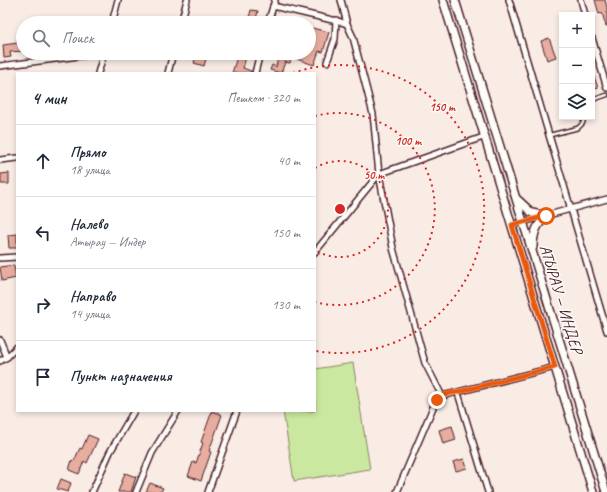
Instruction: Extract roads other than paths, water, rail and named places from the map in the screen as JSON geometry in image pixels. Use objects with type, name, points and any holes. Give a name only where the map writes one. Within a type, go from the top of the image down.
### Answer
[{"type":"main road","name":"АТЫРАУ — ИНДЕР","points":[[443,0],[486,136],[594,492]]},
{"type":"main road","name":"АТЫРАУ — ИНДЕР","points":[[455,0],[606,492]]},
{"type":"main road","points":[[516,199],[532,213],[546,216],[536,228],[533,242],[533,253]]},
{"type":"street","points":[[114,16],[118,0]]},
{"type":"street","points":[[183,16],[187,0]]},
{"type":"street","points":[[270,16],[275,0]]},
{"type":"street","points":[[341,0],[347,24],[353,37],[373,114],[379,174],[393,248],[425,363],[442,396]]},
{"type":"street","points":[[509,0],[607,331]]},
{"type":"street","points":[[581,0],[584,12]]},
{"type":"street","points":[[273,6],[336,20],[347,24]]},
{"type":"street","points":[[327,62],[335,39],[336,20]]},
{"type":"street","points":[[595,47],[607,88]]},
{"type":"street","points":[[0,66],[48,60]]},
{"type":"street","points":[[98,72],[101,60]]},
{"type":"street","points":[[168,72],[171,60]]},
{"type":"street","points":[[255,72],[258,60]]},
{"type":"street","points":[[316,251],[379,174],[486,136]]},
{"type":"street","points":[[0,160],[16,158]]},
{"type":"street","points":[[512,225],[607,199]]},
{"type":"street","points":[[0,258],[16,257]]},
{"type":"street","points":[[0,340],[7,357]]},
{"type":"street","points":[[0,361],[7,357],[16,348]]},
{"type":"street","points":[[397,492],[434,405],[442,396],[555,367]]},
{"type":"street","points":[[458,392],[488,492]]},
{"type":"street","points":[[92,492],[110,452],[133,412]]},
{"type":"street","points":[[136,492],[152,452],[177,412]]},
{"type":"street","points":[[208,492],[236,412]]},
{"type":"lane","points":[[595,99],[607,95]]},
{"type":"lane","points":[[550,135],[578,128],[583,123],[584,120]]}]
